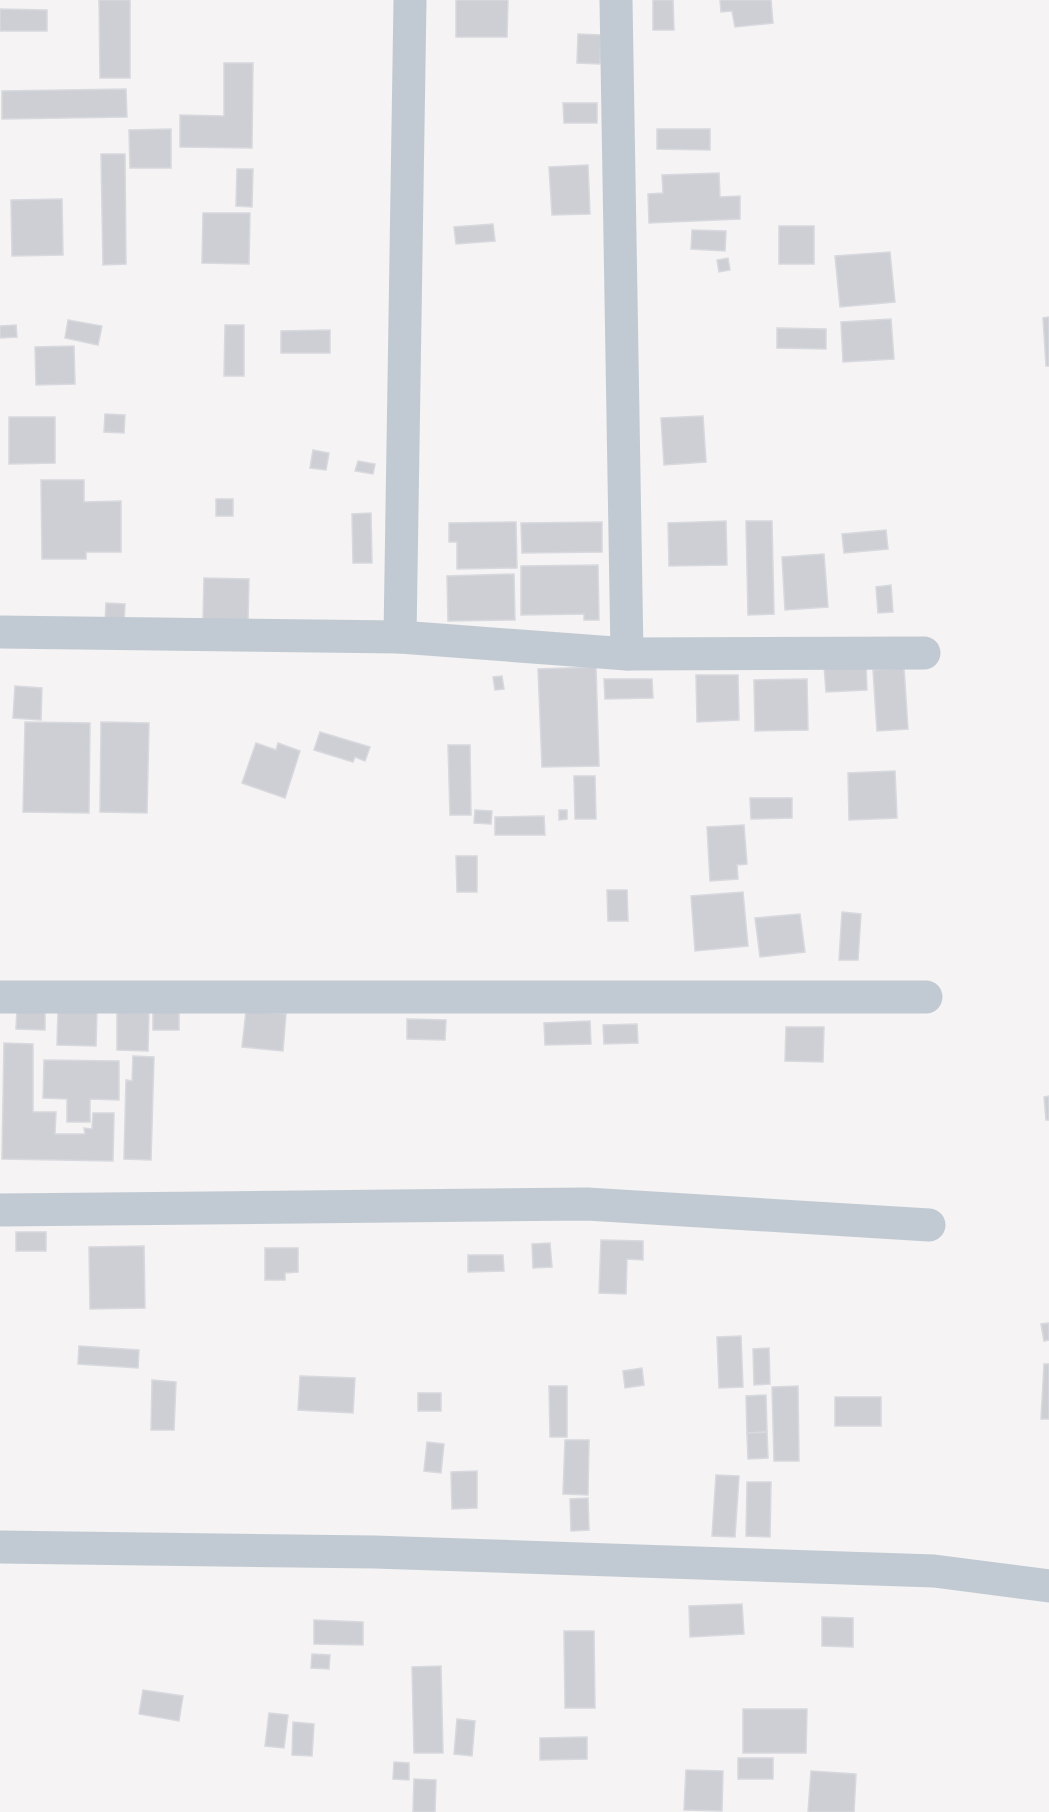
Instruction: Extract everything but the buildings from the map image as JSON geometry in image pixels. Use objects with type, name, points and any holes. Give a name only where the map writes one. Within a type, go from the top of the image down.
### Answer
[{"type":"street","points":[[400,637],[410,0]]},
{"type":"street","points":[[616,0],[627,654]]},
{"type":"street","points":[[0,632],[400,637],[627,654],[924,653]]},
{"type":"street","points":[[0,997],[926,997]]},
{"type":"street","points":[[0,1210],[587,1204],[928,1225]]},
{"type":"street","points":[[0,1547],[374,1552],[910,1570],[1049,1586]]}]
